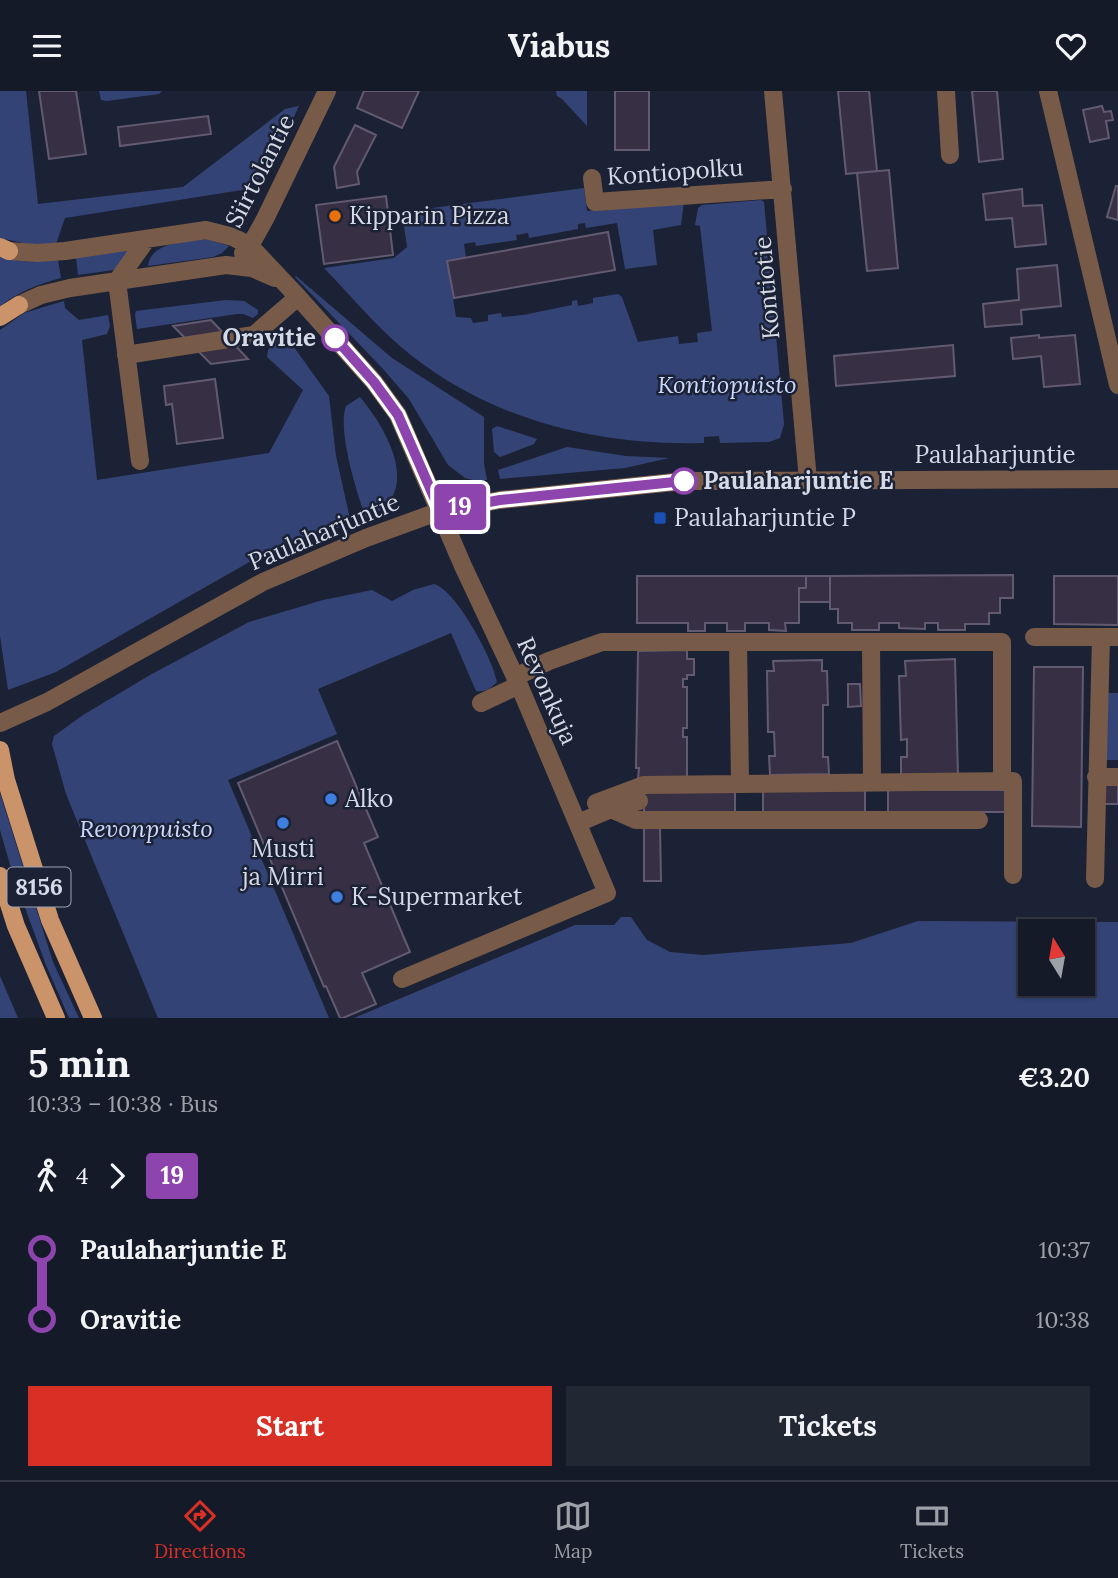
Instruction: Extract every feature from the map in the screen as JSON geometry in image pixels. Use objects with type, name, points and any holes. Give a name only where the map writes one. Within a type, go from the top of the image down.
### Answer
[{"type":"main road","points":[[0,317],[19,305]]},
{"type":"main road","name":"8156","points":[[0,750],[6,780],[50,920],[93,1018]]},
{"type":"main road","name":"8156","points":[[0,876],[16,926],[56,1018]]},
{"type":"street","name":"Siirtolantie","points":[[226,265],[250,246],[327,91]]},
{"type":"street","name":"Kontiotie","points":[[773,91],[808,480]]},
{"type":"street","points":[[946,91],[950,156]]},
{"type":"street","points":[[1048,91],[1118,385]]},
{"type":"street","name":"Kontiopolku","points":[[592,179],[595,202],[783,189]]},
{"type":"street","points":[[5,249],[37,253],[206,230],[240,228],[265,219]]},
{"type":"street","points":[[206,230],[233,237],[250,246],[374,382],[398,415],[440,511]]},
{"type":"street","points":[[140,461],[117,281],[147,239]]},
{"type":"street","points":[[19,305],[41,295],[226,265],[252,268],[281,281]]},
{"type":"street","points":[[126,355],[254,335],[298,297]]},
{"type":"street","name":"Paulaharjuntie","points":[[0,723],[47,702],[263,582],[366,538],[440,511],[500,500],[684,481],[1118,479]]},
{"type":"street","name":"Revonkuja","points":[[402,979],[607,893],[517,681],[440,511]]},
{"type":"street","points":[[1034,637],[1109,637],[1096,777],[1095,879]]},
{"type":"street","points":[[481,703],[549,660],[602,642],[1002,642],[1002,781]]},
{"type":"street","points":[[738,642],[740,783]]},
{"type":"street","points":[[871,642],[873,782]]},
{"type":"street","points":[[1096,777],[1118,777]]},
{"type":"street","points":[[578,823],[644,785],[1013,781],[1013,875]]},
{"type":"street","points":[[604,806],[639,801]]},
{"type":"street","points":[[604,806],[636,821],[979,820]]},
{"type":"green space","points":[[0,91],[26,91],[38,204],[183,187],[285,109],[299,106],[270,166],[262,176],[242,190],[65,218],[56,244],[33,245],[0,238]]},
{"type":"green space","points":[[99,91],[162,91],[159,94],[107,101],[101,100]]},
{"type":"green space","points":[[556,91],[587,91],[587,126],[557,96]]},
{"type":"green space","name":"Kontiopuisto","points":[[584,188],[587,211],[684,201],[681,225],[653,230],[657,265],[625,269],[617,223],[586,228],[585,223],[578,224],[578,229],[529,238],[528,233],[516,235],[517,240],[476,246],[475,242],[464,244],[466,257],[447,261],[456,317],[471,318],[473,323],[488,321],[488,315],[523,315],[572,305],[572,301],[577,300],[578,306],[593,303],[593,298],[618,294],[622,297],[638,342],[678,336],[679,344],[698,342],[697,333],[712,331],[700,226],[695,225],[698,208],[702,205],[761,200],[764,202],[784,424],[780,438],[769,442],[720,443],[719,436],[704,437],[704,443],[626,440],[587,434],[513,413],[444,379],[412,356],[377,325],[324,268],[394,258],[407,247],[402,212]]},
{"type":"green space","points":[[207,239],[229,246],[213,257],[148,266],[151,258],[163,247]]},
{"type":"green space","points":[[131,250],[114,270],[78,275],[76,257]]},
{"type":"green space","points":[[0,256],[14,260],[58,260],[61,278],[29,289],[0,306]]},
{"type":"green space","points":[[296,276],[392,358],[484,417],[484,463],[487,480],[465,478],[448,465],[409,399]]},
{"type":"green space","points":[[226,300],[244,301],[258,310],[258,314],[253,318],[237,314],[137,329],[136,311]]},
{"type":"green space","points":[[64,301],[65,308],[79,320],[108,315],[110,326],[107,334],[82,340],[97,480],[269,453],[303,390],[267,357],[271,344],[282,335],[286,336],[329,396],[336,456],[351,523],[260,556],[56,672],[8,690],[0,636],[0,330],[24,313]]},
{"type":"green space","points":[[360,397],[381,426],[389,443],[397,478],[394,494],[384,508],[366,518],[353,478],[344,430],[346,406]]},
{"type":"green space","points":[[497,426],[537,439],[534,444],[500,457],[494,452],[492,429]]},
{"type":"green space","points":[[567,447],[626,456],[669,458],[625,468],[500,479],[498,470]]},
{"type":"green space","name":"Revonpuisto","points":[[434,584],[443,589],[463,612],[489,658],[497,682],[490,688],[476,691],[451,633],[318,689],[337,734],[228,780],[329,1018],[158,1018],[66,794],[52,744],[54,736],[83,715],[150,675],[249,622],[323,600],[372,590],[392,601],[413,590]]},
{"type":"green space","points":[[1105,693],[1118,693],[1118,760],[1104,760]]},
{"type":"green space","points":[[0,793],[53,962],[79,1018],[69,1018],[13,875],[0,830]]},
{"type":"green space","points":[[621,917],[631,917],[647,940],[670,952],[703,955],[851,943],[918,921],[1018,922],[1018,996],[1096,996],[1096,922],[1118,922],[1118,1018],[354,1018],[575,925],[614,925]]},
{"type":"green space","points":[[0,976],[18,1018],[0,1018]]},
{"type":"building","points":[[39,91],[76,91],[86,154],[49,159]]},
{"type":"building","points":[[364,91],[419,91],[402,128],[357,108]]},
{"type":"building","points":[[615,91],[649,91],[649,150],[615,150]]},
{"type":"building","points":[[838,91],[869,91],[877,171],[846,174]]},
{"type":"building","points":[[972,91],[997,91],[1003,159],[979,162]]},
{"type":"building","points":[[1102,106],[1104,112],[1111,111],[1113,120],[1106,121],[1109,138],[1090,142],[1083,110]]},
{"type":"building","points":[[208,116],[211,134],[120,146],[118,127]]},
{"type":"building","points":[[355,125],[376,135],[357,172],[359,184],[337,188],[334,167]]},
{"type":"building","points":[[889,170],[898,268],[867,271],[857,173]]},
{"type":"building","points":[[1118,186],[1118,220],[1107,217]]},
{"type":"building","points":[[1022,189],[1023,206],[1042,205],[1046,244],[1015,247],[1012,218],[986,220],[983,194]]},
{"type":"building","points":[[386,196],[393,255],[324,264],[316,205]]},
{"type":"building","points":[[608,232],[615,270],[454,298],[447,261]]},
{"type":"building","points":[[1057,265],[1061,306],[1021,310],[1022,324],[985,327],[983,304],[1019,300],[1017,269]]},
{"type":"building","points":[[211,320],[248,359],[211,364],[173,326]]},
{"type":"building","points":[[1039,335],[1039,338],[1075,335],[1080,384],[1044,387],[1041,356],[1013,359],[1011,338]]},
{"type":"building","points":[[953,345],[955,376],[836,386],[834,356]]},
{"type":"building","points":[[215,379],[223,438],[177,444],[172,404],[166,405],[164,386]]},
{"type":"building","points":[[1013,575],[1013,598],[1000,598],[1000,613],[989,613],[989,624],[965,624],[965,630],[938,630],[938,623],[925,623],[925,629],[899,628],[899,623],[879,623],[879,630],[852,630],[852,623],[838,623],[838,609],[830,609],[830,576]]},
{"type":"building","points":[[637,576],[806,576],[806,588],[799,588],[799,623],[785,623],[786,631],[769,630],[769,623],[745,623],[745,631],[727,631],[727,623],[705,623],[705,631],[688,631],[688,623],[637,623]]},
{"type":"building","points":[[806,576],[830,576],[830,602],[799,602],[799,588],[806,588]]},
{"type":"building","points":[[1054,576],[1118,576],[1118,625],[1054,624]]},
{"type":"building","points":[[687,650],[687,659],[694,659],[694,675],[687,675],[687,679],[683,679],[683,687],[687,687],[687,728],[683,728],[683,737],[687,737],[687,779],[638,779],[638,651]]},
{"type":"building","points":[[955,659],[958,776],[901,778],[901,757],[907,757],[907,739],[901,740],[899,676],[906,676],[905,661]]},
{"type":"building","points":[[822,660],[822,671],[827,671],[828,705],[823,705],[823,757],[828,757],[829,774],[770,775],[769,756],[775,756],[774,732],[768,732],[767,671],[774,671],[773,661]]},
{"type":"building","points":[[1034,667],[1083,667],[1081,827],[1032,826]]},
{"type":"building","points":[[848,684],[860,684],[861,706],[848,707]]},
{"type":"building","name":"K-Supermarket","points":[[337,741],[378,837],[364,843],[410,952],[362,973],[376,1004],[343,1018],[340,1018],[326,986],[324,987],[238,783]]},
{"type":"building","points":[[1103,783],[1118,783],[1118,804],[1103,804]]},
{"type":"building","points":[[865,790],[865,812],[763,813],[763,791]]},
{"type":"building","points":[[888,790],[1005,790],[1005,812],[888,812]]},
{"type":"building","points":[[644,791],[735,791],[735,813],[644,813]]},
{"type":"building","points":[[644,828],[660,828],[661,881],[644,881]]},
{"type":"bus line","name":"19","points":[[335,338],[374,382],[398,415],[440,511],[500,500],[684,481]]},
{"type":"place","name":"Kipparin Pizza","points":[[335,216]]},
{"type":"place","name":"Oravitie","points":[[335,338]]},
{"type":"place","name":"Paulaharjuntie E","points":[[684,481]]},
{"type":"place","name":"Paulaharjuntie P","points":[[660,518]]},
{"type":"place","name":"Alko","points":[[331,799]]},
{"type":"place","name":"Musti ja Mirri","points":[[283,823]]},
{"type":"place","name":"K-Supermarket","points":[[337,897]]}]
